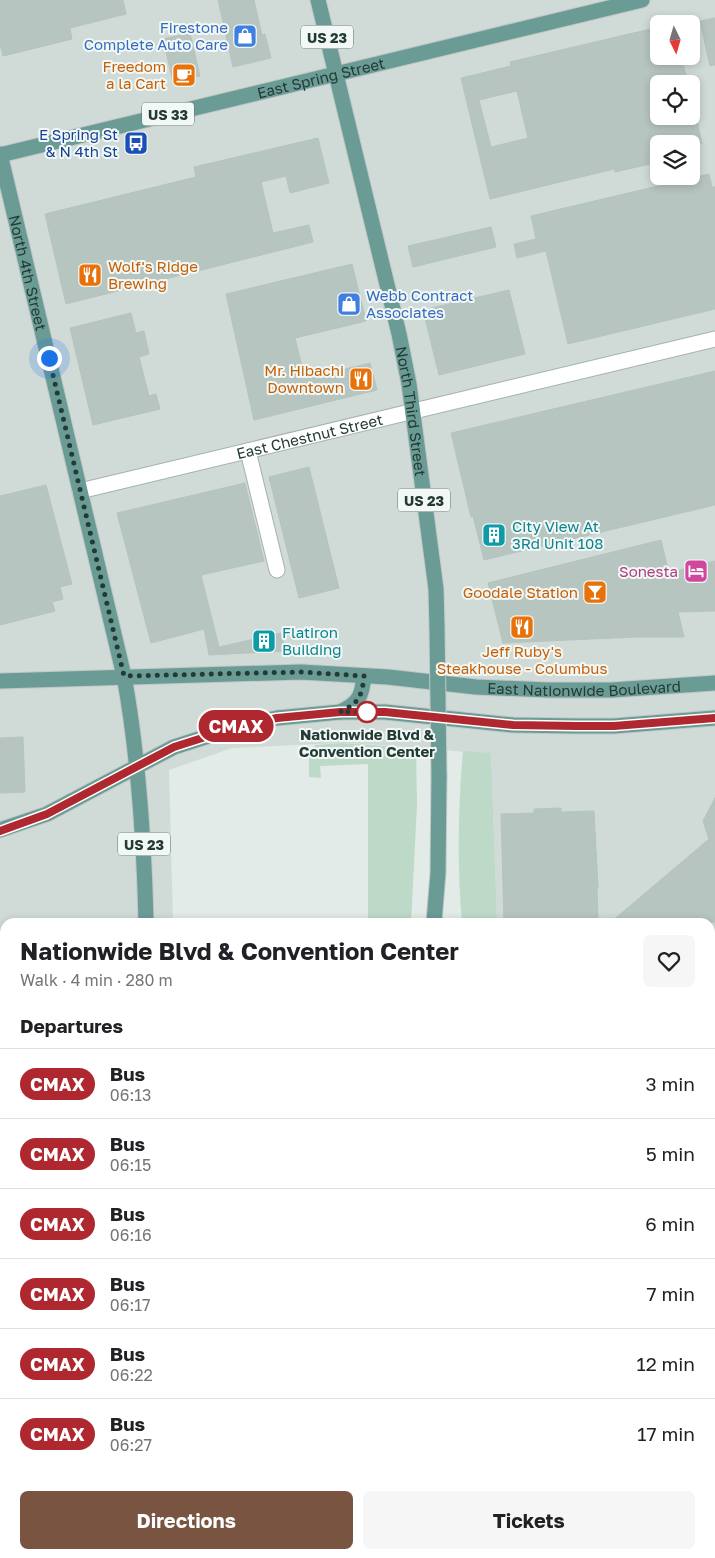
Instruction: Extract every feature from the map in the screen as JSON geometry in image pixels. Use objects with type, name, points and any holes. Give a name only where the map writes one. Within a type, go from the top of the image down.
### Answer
[{"type":"main road","name":"North Third Street","points":[[318,0],[399,334],[413,412],[436,588],[439,776],[438,873],[434,918]]},
{"type":"main road","name":"East Spring Street","points":[[0,155],[642,0]]},
{"type":"main road","name":"North 4th Street","points":[[0,155],[124,676],[133,723],[144,837],[146,918]]},
{"type":"main road","name":"East Nationwide Boulevard","points":[[0,681],[301,672],[476,687],[548,690],[612,690],[715,683]]},
{"type":"main road","points":[[340,712],[359,699],[363,692],[364,676]]},
{"type":"main road","points":[[0,830],[47,814],[174,747],[246,724],[277,718],[340,712],[385,712],[513,725],[547,726],[614,726],[715,718]]},
{"type":"street","name":"East Chestnut Street","points":[[80,491],[715,339]]},
{"type":"street","points":[[248,451],[277,570]]},
{"type":"shaded area","points":[[0,0],[715,0],[715,918],[497,918],[491,754],[342,743],[232,748],[169,770],[173,918],[0,918]]},
{"type":"green space","points":[[342,743],[416,748],[417,805],[411,918],[368,918],[368,764],[320,766],[321,778],[309,777],[309,759],[315,745]]},
{"type":"green space","points":[[463,751],[491,753],[497,918],[462,918],[459,880],[460,794]]},
{"type":"building","points":[[0,0],[123,0],[126,14],[70,28],[72,39],[3,56],[0,44]]},
{"type":"building","points":[[218,0],[254,0],[262,35],[265,34],[271,58],[233,67]]},
{"type":"building","points":[[715,18],[715,65],[710,66],[700,21]]},
{"type":"building","points":[[650,29],[650,65],[683,65],[686,75],[650,75],[650,125],[698,125],[702,144],[700,144],[700,135],[650,135],[650,164],[615,172],[614,169],[490,199],[461,78],[511,66],[510,62]],"holes":[[[517,91],[528,138],[491,147],[479,100]]]},
{"type":"building","points":[[190,33],[200,76],[173,82],[163,39]]},
{"type":"building","points":[[318,138],[329,183],[290,193],[286,176],[261,182],[273,233],[309,225],[313,242],[66,304],[45,214],[196,177],[194,167]]},
{"type":"building","points":[[709,174],[712,187],[715,187],[715,309],[568,344],[546,251],[517,258],[514,244],[536,239],[531,216],[662,185],[700,185],[700,176]]},
{"type":"building","points":[[491,227],[496,247],[413,267],[408,246]]},
{"type":"building","points":[[352,264],[366,321],[295,338],[305,379],[370,363],[377,390],[254,420],[226,294]]},
{"type":"building","points":[[509,290],[525,354],[439,375],[423,310]]},
{"type":"building","points":[[131,313],[136,333],[144,331],[149,354],[139,357],[149,396],[156,394],[160,409],[93,425],[70,328]]},
{"type":"building","points":[[715,371],[715,505],[484,560],[473,516],[471,517],[451,433]]},
{"type":"building","points":[[309,467],[339,588],[299,598],[269,477]]},
{"type":"building","points":[[245,483],[264,561],[201,575],[219,647],[281,633],[285,651],[209,655],[204,629],[151,643],[117,513]]},
{"type":"building","points":[[46,485],[72,584],[60,587],[63,599],[52,602],[55,611],[0,625],[0,496]]},
{"type":"building","points":[[661,540],[669,573],[715,561],[715,611],[678,612],[684,637],[636,637],[503,643],[488,583]]},
{"type":"building","points":[[23,737],[25,792],[0,793],[0,738]]},
{"type":"building","points":[[715,798],[715,918],[616,918],[709,839],[703,821]]},
{"type":"building","points":[[561,808],[561,812],[594,811],[598,918],[504,918],[501,814],[534,813],[534,809]]},
{"type":"bus line","name":"CMAX","points":[[0,831],[47,814],[174,747],[216,732],[277,718],[340,712],[385,712],[513,725],[547,726],[614,726],[715,718]]},
{"type":"place","name":"Firestone Complete Auto Care","points":[[245,36]]},
{"type":"place","name":"Freedom a la Cart","points":[[184,75]]},
{"type":"place","name":"E Spring St & N 4th St","points":[[136,143]]},
{"type":"place","name":"Wolf's Ridge Brewing","points":[[90,275]]},
{"type":"place","name":"Webb Contract Associates","points":[[349,304]]},
{"type":"place","name":"Mr. Hibachi Downtown","points":[[361,379]]},
{"type":"place","name":"City View At 3Rd Unit 108","points":[[494,535]]},
{"type":"place","name":"Sonesta","points":[[696,571]]},
{"type":"place","name":"Goodale Station","points":[[595,592]]},
{"type":"place","name":"Jeff Ruby's Steakhouse - Columbus","points":[[522,627]]},
{"type":"place","name":"Flatiron Building","points":[[264,641]]},
{"type":"place","name":"Nationwide Blvd & Convention Center","points":[[367,712]]},
{"type":"route","points":[[49,358],[124,676],[301,672],[364,676],[363,692],[359,699],[340,712],[367,712]]}]
